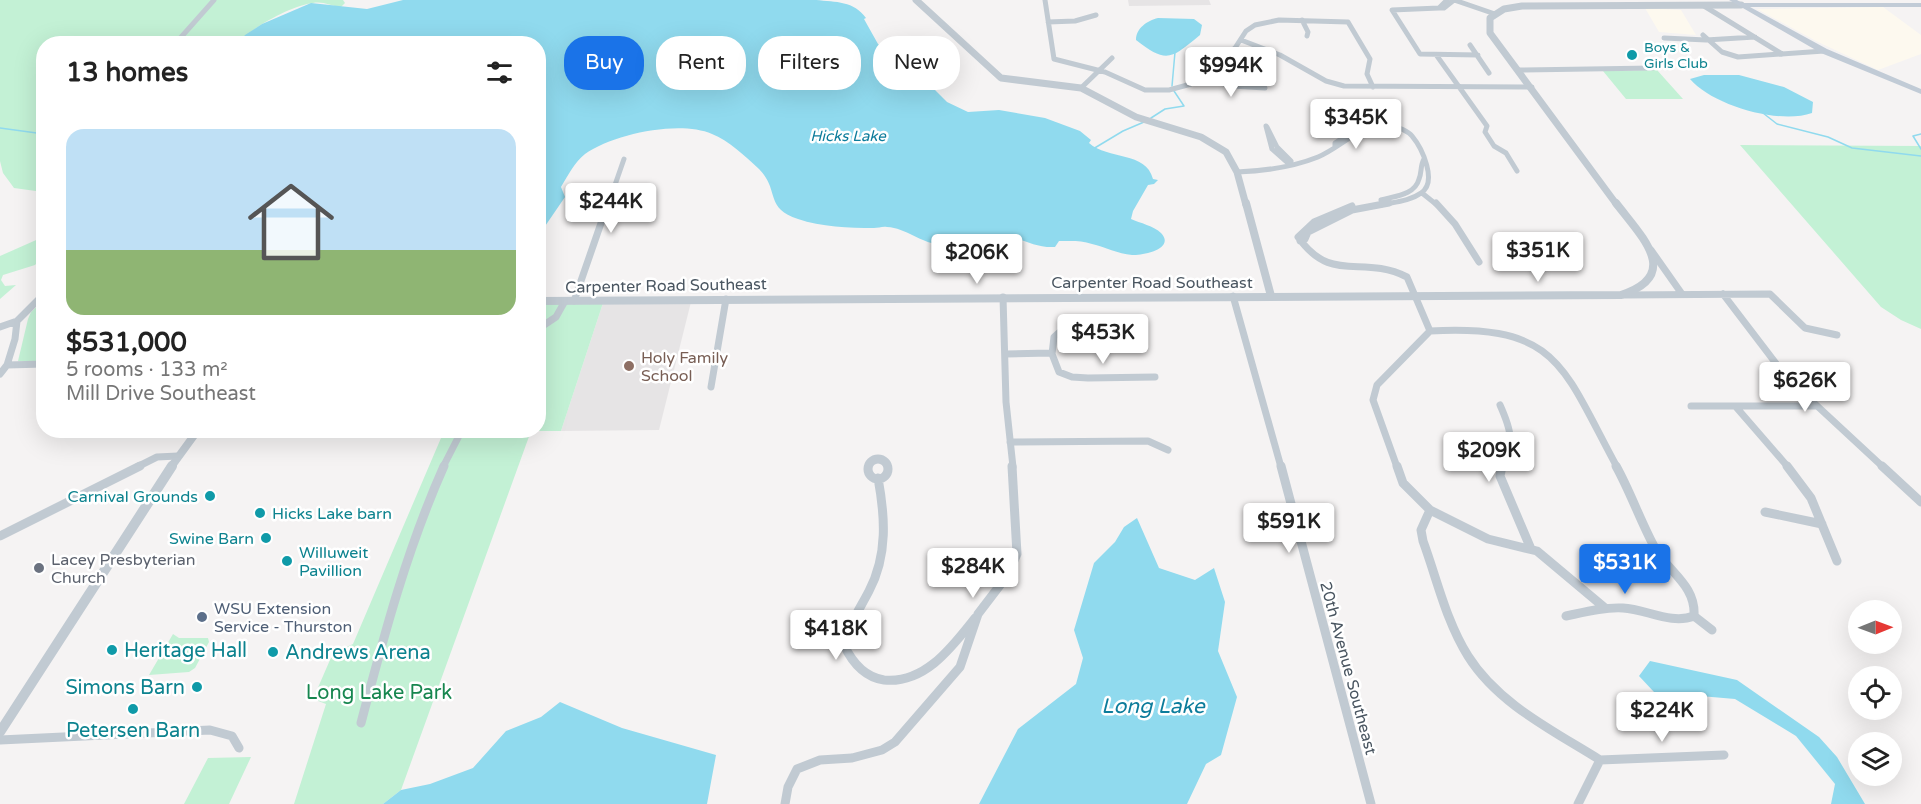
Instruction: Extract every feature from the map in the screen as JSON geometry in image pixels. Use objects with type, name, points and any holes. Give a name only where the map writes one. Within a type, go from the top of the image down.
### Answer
[{"type":"main road","points":[[1732,0],[1824,51],[1921,92]]},
{"type":"main road","points":[[1741,5],[1921,5]]},
{"type":"street","points":[[182,36],[214,0]]},
{"type":"street","points":[[916,0],[1001,78],[1081,88],[1140,119],[1208,140],[1226,152],[1236,170],[1271,296]]},
{"type":"street","points":[[1045,0],[1053,57],[1056,60],[1100,70],[1150,91],[1179,88],[1202,77],[1241,40],[1250,28],[1279,20],[1342,20],[1351,24],[1370,59],[1367,74],[1373,87]]},
{"type":"street","points":[[1439,8],[1447,0]]},
{"type":"street","points":[[1478,55],[1437,56],[1417,52],[1392,10],[1444,8],[1454,0],[1495,14],[1504,9],[1522,6],[1741,5]]},
{"type":"street","points":[[1704,6],[1783,54]]},
{"type":"street","name":"Carpenter Road Southeast","points":[[1495,14],[1488,22],[1490,33],[1532,87],[1682,294]]},
{"type":"street","points":[[1048,22],[1075,21],[1096,15]]},
{"type":"street","points":[[1302,21],[1308,32],[1307,36]]},
{"type":"street","points":[[1664,38],[1755,37]]},
{"type":"street","points":[[1705,38],[1722,52],[1738,57],[1824,51]]},
{"type":"street","points":[[1241,40],[1258,45],[1299,64],[1325,82],[1350,87],[1532,87]]},
{"type":"street","points":[[1470,45],[1489,73]]},
{"type":"street","points":[[1437,56],[1487,126],[1485,132],[1494,146],[1506,153],[1517,171]]},
{"type":"street","points":[[1081,88],[1112,58]]},
{"type":"street","points":[[1519,70],[1653,68]]},
{"type":"street","points":[[1202,77],[1232,86],[1265,88]]},
{"type":"street","points":[[1236,170],[1272,169],[1318,157],[1335,146],[1341,146],[1357,133],[1377,124],[1403,129],[1415,139],[1428,164],[1427,186],[1422,193],[1401,201],[1352,210],[1308,232],[1305,239],[1300,241]]},
{"type":"street","points":[[1266,126],[1277,147],[1292,164],[1271,149],[1267,142],[1266,126]]},
{"type":"street","points":[[546,324],[556,317],[569,301],[615,190],[624,159]]},
{"type":"street","points":[[1424,159],[1421,163],[1420,180],[1413,190],[1340,209],[1302,229],[1298,237],[1318,261],[1328,265],[1388,267],[1407,277],[1430,331]]},
{"type":"street","points":[[1422,193],[1448,213],[1460,228],[1479,262]]},
{"type":"street","name":"Carpenter Road Southeast","points":[[1622,295],[1643,287],[1653,276],[1655,262],[1648,246]]},
{"type":"street","points":[[1724,294],[1788,378],[1921,502]]},
{"type":"street","name":"Carpenter Road Southeast","points":[[546,301],[1770,294],[1805,328],[1837,335]]},
{"type":"street","name":"20th Avenue Southeast","points":[[1233,296],[1272,432],[1371,804]]},
{"type":"street","points":[[878,478],[885,517],[882,553],[870,589],[851,620],[844,645],[848,656],[873,678],[889,682],[905,681],[917,676],[934,663],[978,614],[1007,576],[1017,554],[1014,482],[1006,402],[1003,297]]},
{"type":"street","points":[[711,387],[726,299]]},
{"type":"street","points":[[0,327],[17,321],[36,302]]},
{"type":"street","points":[[0,374],[7,365],[15,339],[17,321]]},
{"type":"street","points":[[1143,326],[1077,326],[1054,330],[1050,353],[1056,373],[1072,377],[1155,376]]},
{"type":"street","points":[[1605,608],[1564,572],[1531,549],[1488,539],[1430,510],[1403,483],[1373,400],[1377,385],[1430,331],[1505,332],[1534,343],[1556,361],[1563,369],[1628,487],[1657,551],[1680,578],[1695,603],[1694,616]]},
{"type":"street","points":[[1006,354],[1050,353]]},
{"type":"street","points":[[7,365],[36,364]]},
{"type":"street","points":[[1500,405],[1511,434],[1510,449],[1500,466],[1500,476],[1531,549]]},
{"type":"street","points":[[1691,406],[1816,406]]},
{"type":"street","points":[[1736,407],[1784,462],[1811,498],[1837,561]]},
{"type":"street","points":[[0,732],[192,438]]},
{"type":"street","points":[[361,723],[390,609],[414,537],[430,496],[458,438]]},
{"type":"street","points":[[1010,442],[1148,441],[1168,450]]},
{"type":"street","points":[[0,536],[157,457],[178,456]]},
{"type":"street","points":[[1430,510],[1421,530],[1423,541],[1460,640],[1488,683],[1600,759],[1725,755]]},
{"type":"street","points":[[1765,512],[1822,524]]},
{"type":"street","points":[[1566,616],[1605,608],[1625,608],[1679,619],[1689,619],[1694,616]]},
{"type":"street","points":[[784,804],[788,787],[797,769],[820,760],[852,758],[882,750],[895,742],[960,667],[978,614]]},
{"type":"street","points":[[1694,616],[1712,630]]},
{"type":"street","points":[[0,740],[210,730],[225,732],[234,738],[239,748]]},
{"type":"street","points":[[1578,804],[1600,759]]},
{"type":"shaded area","points":[[1128,0],[1209,0],[1211,5],[1129,6]]},
{"type":"shaded area","points":[[1883,7],[1921,35],[1921,54],[1878,70],[1818,42],[1757,9]]},
{"type":"shaded area","points":[[1645,8],[1681,10],[1696,35],[1659,32]]},
{"type":"shaded area","name":"Holy Family School","points":[[691,302],[659,430],[561,431],[603,303]]},
{"type":"green space","points":[[0,0],[343,0],[345,3],[341,7],[317,3],[295,8],[262,24],[246,36],[36,36],[36,191],[14,188],[3,173],[0,161]]},
{"type":"green space","points":[[1657,70],[1683,99],[1626,99],[1603,71]]},
{"type":"green space","points":[[1740,145],[1921,146],[1921,329],[1881,307]]},
{"type":"green space","points":[[36,240],[36,264],[3,275],[1,280],[5,286],[16,285],[0,299],[0,256]]},
{"type":"green space","name":"Long Lake Park","points":[[603,303],[561,431],[546,431],[546,304]]},
{"type":"green space","points":[[36,307],[36,361],[18,361],[28,319]]},
{"type":"green space","name":"Long Lake Park","points":[[441,438],[528,438],[401,790],[383,804],[294,804],[326,704],[313,699],[333,653],[353,644]]},
{"type":"green space","points":[[173,634],[179,638],[208,638],[209,642],[195,668],[189,672],[149,675]]},
{"type":"green space","points":[[251,757],[229,804],[184,804],[208,758]]},
{"type":"water","name":"Hicks Lake","points":[[403,0],[816,0],[844,3],[861,12],[874,36],[873,90],[935,90],[947,102],[968,112],[999,110],[1045,118],[1080,131],[1091,140],[1089,143],[1097,148],[1143,164],[1153,179],[1158,180],[1148,185],[1131,219],[1161,233],[1164,243],[1150,253],[1137,255],[1084,242],[1059,241],[1055,247],[1048,247],[997,235],[938,244],[894,228],[845,227],[807,222],[787,215],[781,210],[776,204],[765,177],[743,154],[712,134],[682,128],[629,135],[612,140],[585,154],[561,187],[565,197],[546,225],[546,36],[244,36],[262,24],[311,3],[367,9]]},
{"type":"water","points":[[1158,18],[1194,19],[1202,25],[1200,35],[1169,56],[1155,53],[1136,40],[1136,36],[1143,26]]},
{"type":"water","points":[[1704,75],[1739,75],[1784,87],[1813,102],[1812,113],[1782,116],[1747,110],[1714,97],[1690,79]]},
{"type":"water","name":"Long Lake","points":[[1137,518],[1159,568],[1195,580],[1214,568],[1225,602],[1218,651],[1237,697],[1221,755],[1206,764],[1187,804],[979,804],[1018,729],[1076,684],[1083,658],[1074,630],[1094,563],[1115,542],[1124,527]]},
{"type":"water","points":[[1650,661],[1737,680],[1819,737],[1837,757],[1848,775],[1848,786],[1854,786],[1865,804],[1831,804],[1835,784],[1796,736],[1735,699],[1654,692],[1639,676]]},
{"type":"water","points":[[560,702],[622,728],[716,755],[707,804],[383,804],[401,790],[430,784],[473,768],[506,731],[541,717]]},
{"type":"waterway","points":[[1172,86],[1175,52]]},
{"type":"waterway","points":[[1151,118],[1165,109],[1184,106],[1174,91]]},
{"type":"waterway","points":[[1763,113],[1777,124],[1828,137],[1852,148],[1921,156]]},
{"type":"waterway","points":[[1093,149],[1123,131],[1144,122]]},
{"type":"waterway","points":[[0,128],[36,133]]},
{"type":"waterway","points":[[1921,134],[1913,136],[1921,149]]},
{"type":"place","name":"Boys & Girls Club","points":[[1632,55]]},
{"type":"place","name":"Holy Family School","points":[[629,366]]},
{"type":"place","name":"Carnival Grounds","points":[[210,496]]},
{"type":"place","name":"Hicks Lake barn","points":[[260,513]]},
{"type":"place","name":"Swine Barn","points":[[266,538]]},
{"type":"place","name":"Willuweit Pavillion","points":[[287,561]]},
{"type":"place","name":"Lacey Presbyterian Church","points":[[39,568]]},
{"type":"place","name":"WSU Extension Service - Thurston","points":[[202,617]]},
{"type":"place","name":"Heritage Hall","points":[[112,650]]},
{"type":"place","name":"Andrews Arena","points":[[273,652]]},
{"type":"place","name":"Simons Barn","points":[[197,687]]},
{"type":"place","name":"Petersen Barn","points":[[133,709]]}]
